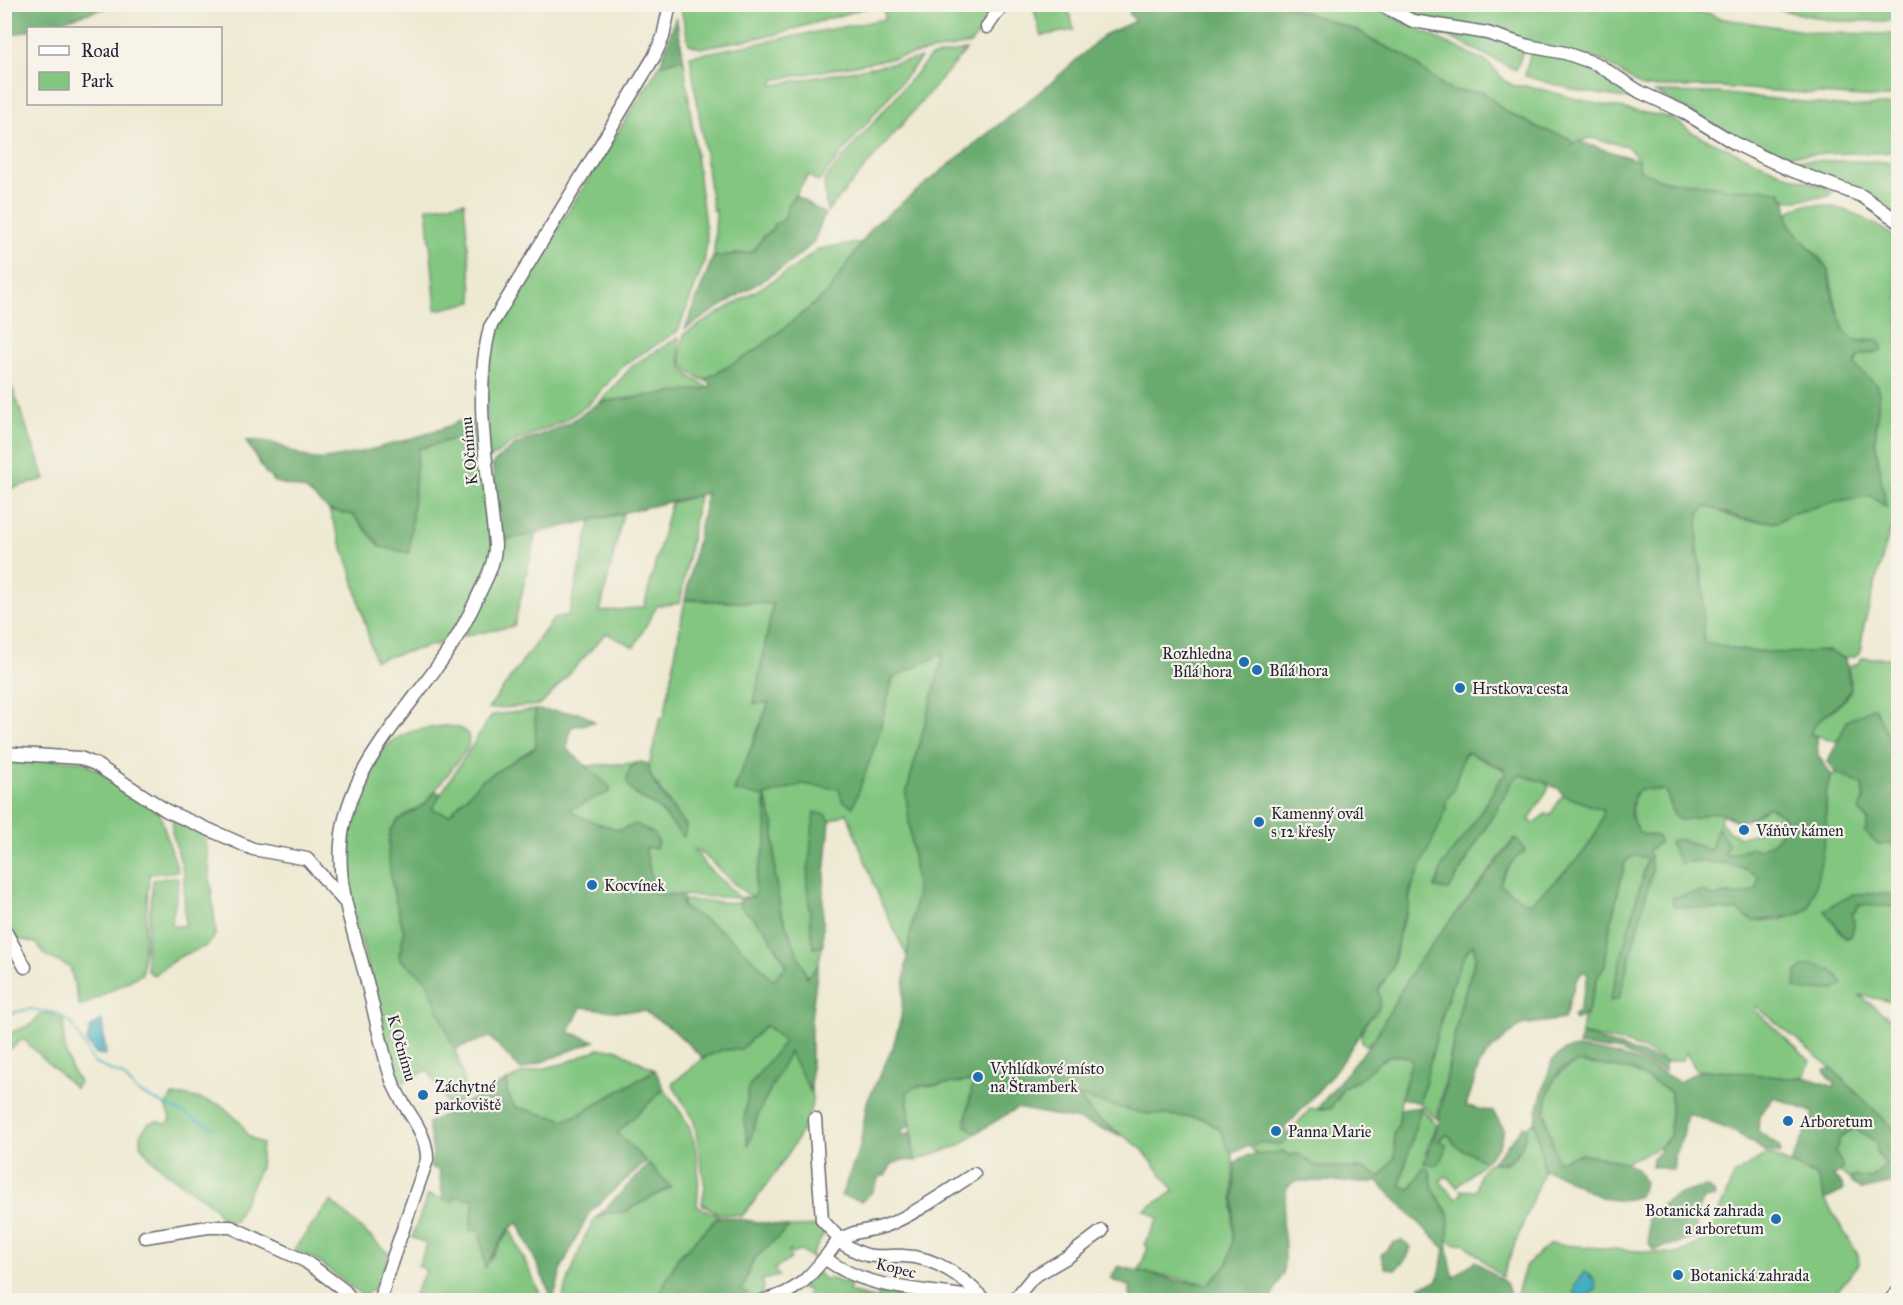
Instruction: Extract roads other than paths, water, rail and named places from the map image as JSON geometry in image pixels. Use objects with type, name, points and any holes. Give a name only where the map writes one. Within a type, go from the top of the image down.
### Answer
[{"type":"street","name":"K Očnímu","points":[[381,1300],[428,1151],[421,1131],[408,1114],[393,1083],[345,902],[341,843],[345,820],[356,788],[400,715],[449,650],[493,563],[495,545],[481,401],[482,360],[490,327],[654,57],[665,31],[670,4]]},
{"type":"street","points":[[987,27],[1003,4]]},
{"type":"street","points":[[1379,4],[1413,21],[1486,33],[1588,60],[1736,144],[1788,169],[1862,196],[1899,221]]},
{"type":"street","name":"K Očnímu","points":[[4,753],[88,761],[167,811],[253,849],[307,860],[345,902]]},
{"type":"street","points":[[4,929],[26,967]]},
{"type":"street","points":[[815,1119],[822,1220],[836,1235],[838,1242]]},
{"type":"street","points":[[764,1300],[790,1293],[808,1278],[838,1242],[849,1233],[887,1226],[910,1215],[974,1174]]},
{"type":"street","points":[[145,1237],[208,1227],[231,1227],[305,1261],[344,1290],[352,1300]]},
{"type":"street","points":[[1014,1300],[1033,1277],[1069,1256],[1102,1231]]},
{"type":"street","name":"Kopec","points":[[838,1242],[864,1255],[906,1256],[942,1267],[968,1282],[985,1300]]},
{"type":"street","name":"Kopec","points":[[825,1258],[845,1271],[915,1296],[985,1300]]},
{"type":"street","points":[[1890,1300],[1899,1292]]},
{"type":"water","points":[[101,1020],[106,1055],[96,1054],[87,1043],[90,1028]]},
{"type":"water","points":[[1584,1272],[1594,1279],[1596,1290],[1583,1297],[1574,1294],[1574,1290]]},
{"type":"waterway","points":[[4,1015],[29,1009],[57,1013],[72,1024],[94,1063],[122,1075],[138,1092],[214,1128]]},
{"type":"place","name":"Rozhledna Bílá hora","points":[[1244,662]]},
{"type":"place","name":"Bílá hora","points":[[1257,670]]},
{"type":"place","name":"Hrstkova cesta","points":[[1460,688]]},
{"type":"place","name":"Kamenný ovál s 12 křesly","points":[[1259,822]]},
{"type":"place","name":"Váňův kámen","points":[[1744,830]]},
{"type":"place","name":"Kocvínek","points":[[592,885]]},
{"type":"place","name":"Vyhlídkové místo na Štramberk","points":[[978,1077]]},
{"type":"place","name":"Záchytné parkoviště","points":[[423,1095]]},
{"type":"place","name":"Arboretum","points":[[1788,1121]]},
{"type":"place","name":"Panna Marie","points":[[1276,1131]]},
{"type":"place","name":"Botanická zahrada a arboretum","points":[[1776,1219]]},
{"type":"place","name":"Botanická zahrada","points":[[1678,1275]]}]
